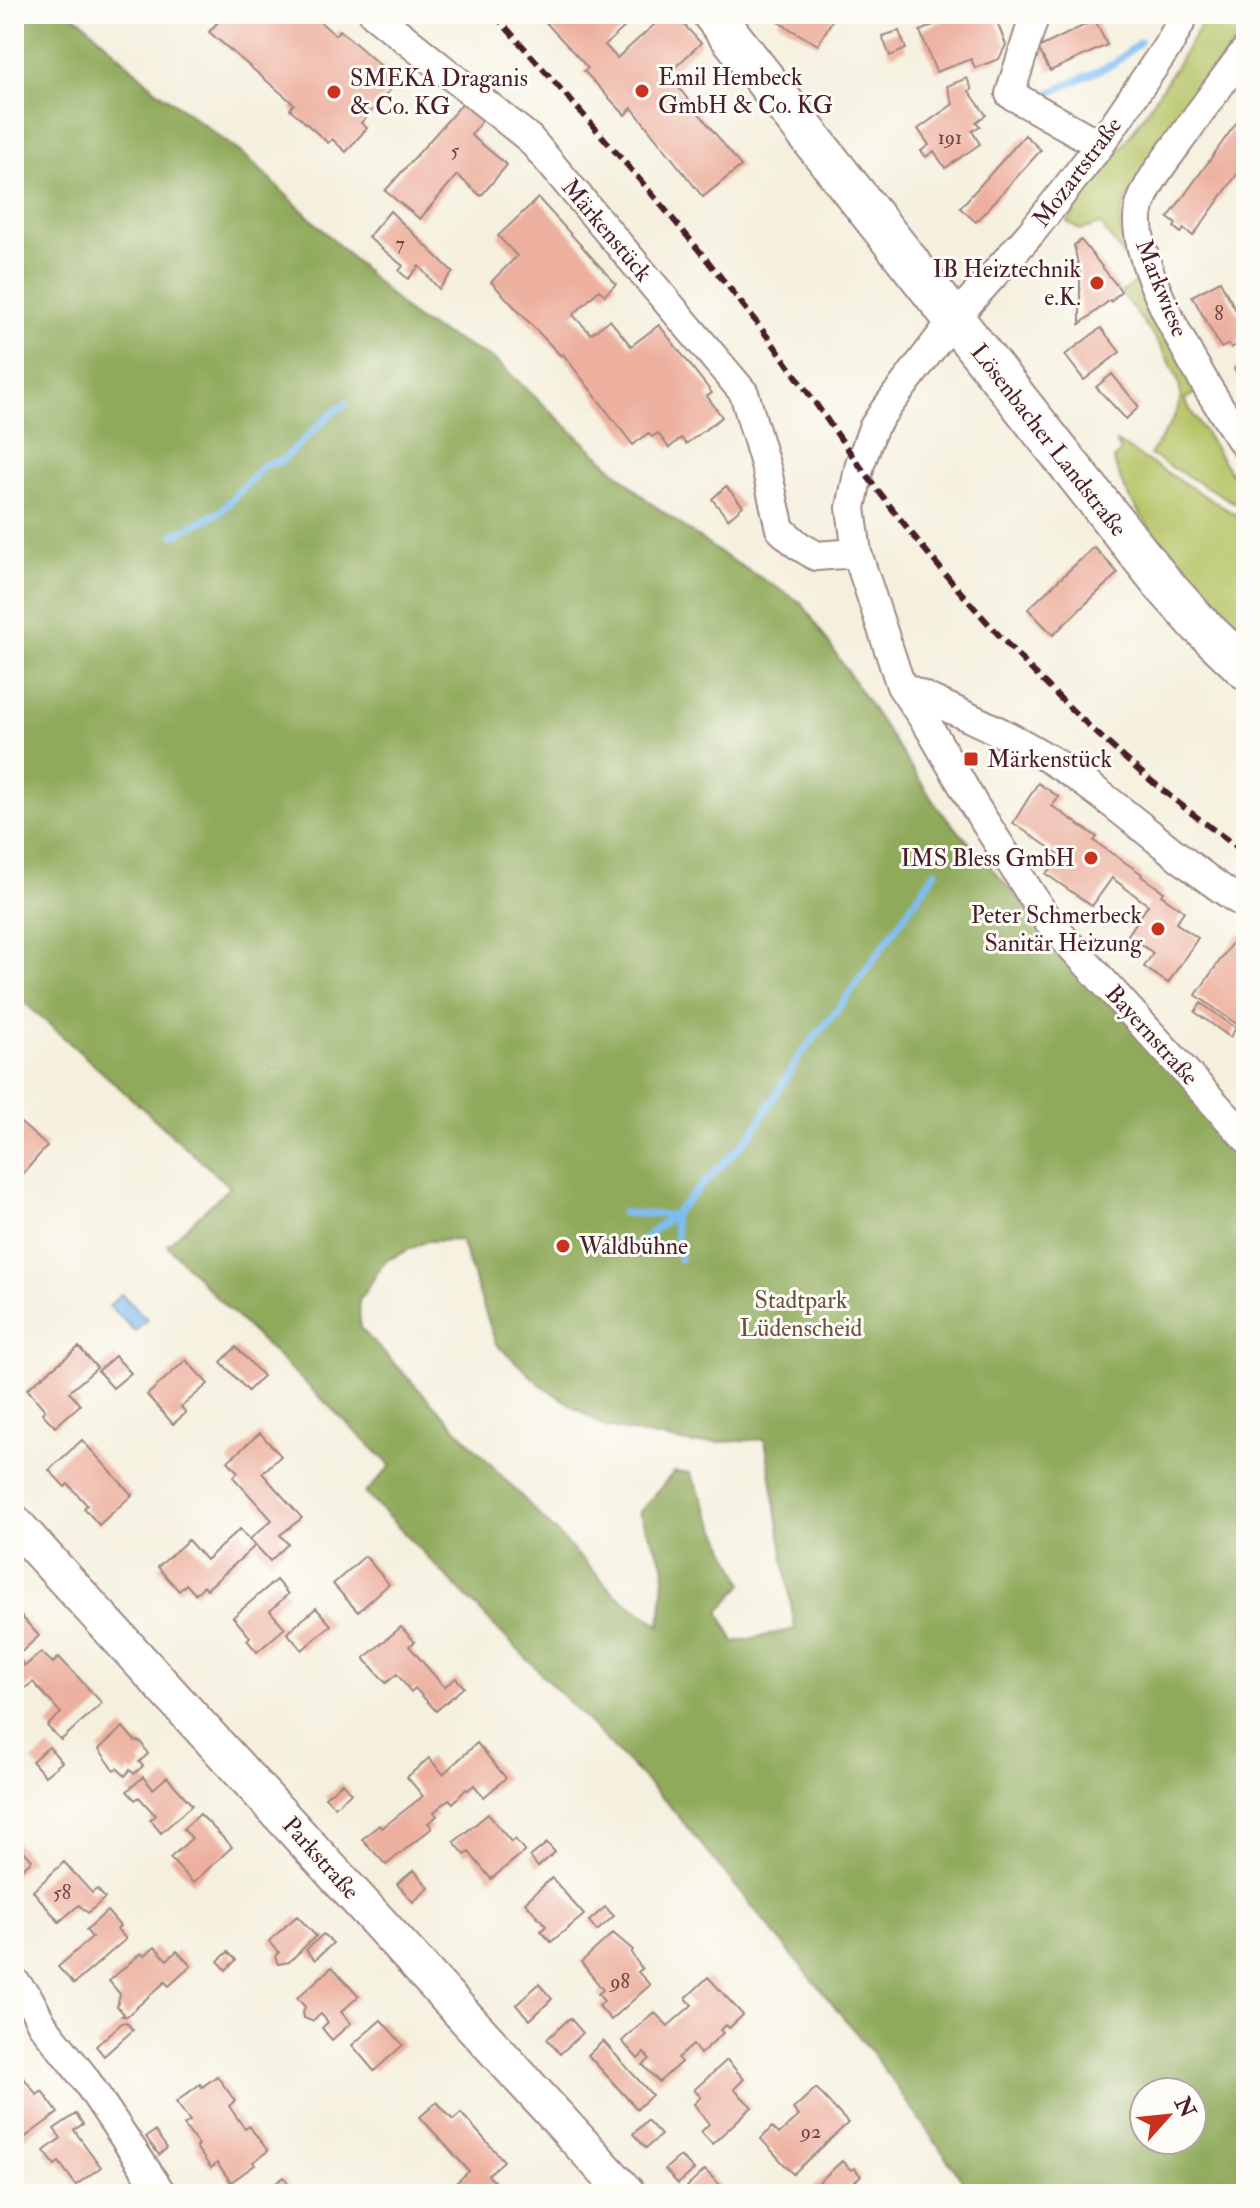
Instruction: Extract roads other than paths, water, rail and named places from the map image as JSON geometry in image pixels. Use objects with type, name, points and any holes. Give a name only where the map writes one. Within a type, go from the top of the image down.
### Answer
[{"type":"main road","name":"Lösenbacher Landstraße","points":[[713,14],[1164,585],[1246,669]]},
{"type":"street","name":"Märkenstück","points":[[374,14],[530,139],[744,393],[780,529],[816,556],[857,553]]},
{"type":"street","points":[[1035,14],[1010,94],[1100,145]]},
{"type":"street","name":"Mozartstraße","points":[[954,319],[994,277],[1100,145],[1161,57],[1185,14]]},
{"type":"street","name":"Markwiese","points":[[1246,50],[1157,172],[1140,203],[1137,216],[1139,239],[1167,313],[1246,447]]},
{"type":"street","points":[[857,553],[851,508],[860,464],[873,428],[954,319]]},
{"type":"street","name":"Bayernstraße","points":[[857,553],[901,686],[1048,921],[1246,1138]]},
{"type":"street","points":[[901,686],[1021,741],[1076,777],[1207,881],[1246,905]]},
{"type":"street","name":"Parkstraße","points":[[14,1523],[627,2194]]},
{"type":"street","points":[[14,1981],[29,1999],[42,2024],[83,2076],[162,2194]]},
{"type":"water","points":[[121,1294],[147,1319],[135,1331],[109,1306]]},
{"type":"waterway","points":[[1045,95],[1115,63],[1140,42]]},
{"type":"waterway","points":[[174,535],[220,512],[264,465],[281,461],[332,413],[346,404]]},
{"type":"waterway","points":[[626,1253],[673,1215],[751,1135],[799,1057],[842,1004],[936,871]]},
{"type":"waterway","points":[[623,1213],[673,1215],[680,1259]]},
{"type":"railway","points":[[494,14],[726,283],[773,343],[877,489],[1002,639],[1094,731],[1193,814],[1246,853]]},
{"type":"place","name":"Emil Hembeck GmbH & Co. KG","points":[[642,91]]},
{"type":"place","name":"SMEKA Draganis & Co. KG","points":[[334,92]]},
{"type":"place","name":"IB Heiztechnik e.K.","points":[[1097,283]]},
{"type":"place","name":"Märkenstück","points":[[971,759]]},
{"type":"place","name":"IMS Bless GmbH","points":[[1091,858]]},
{"type":"place","name":"Peter Schmerbeck Sanitär Heizung","points":[[1158,929]]},
{"type":"place","name":"Waldbühne","points":[[563,1246]]},
{"type":"park label","name":"Stadtpark Lüdenscheid","points":[[801,1314]]}]
